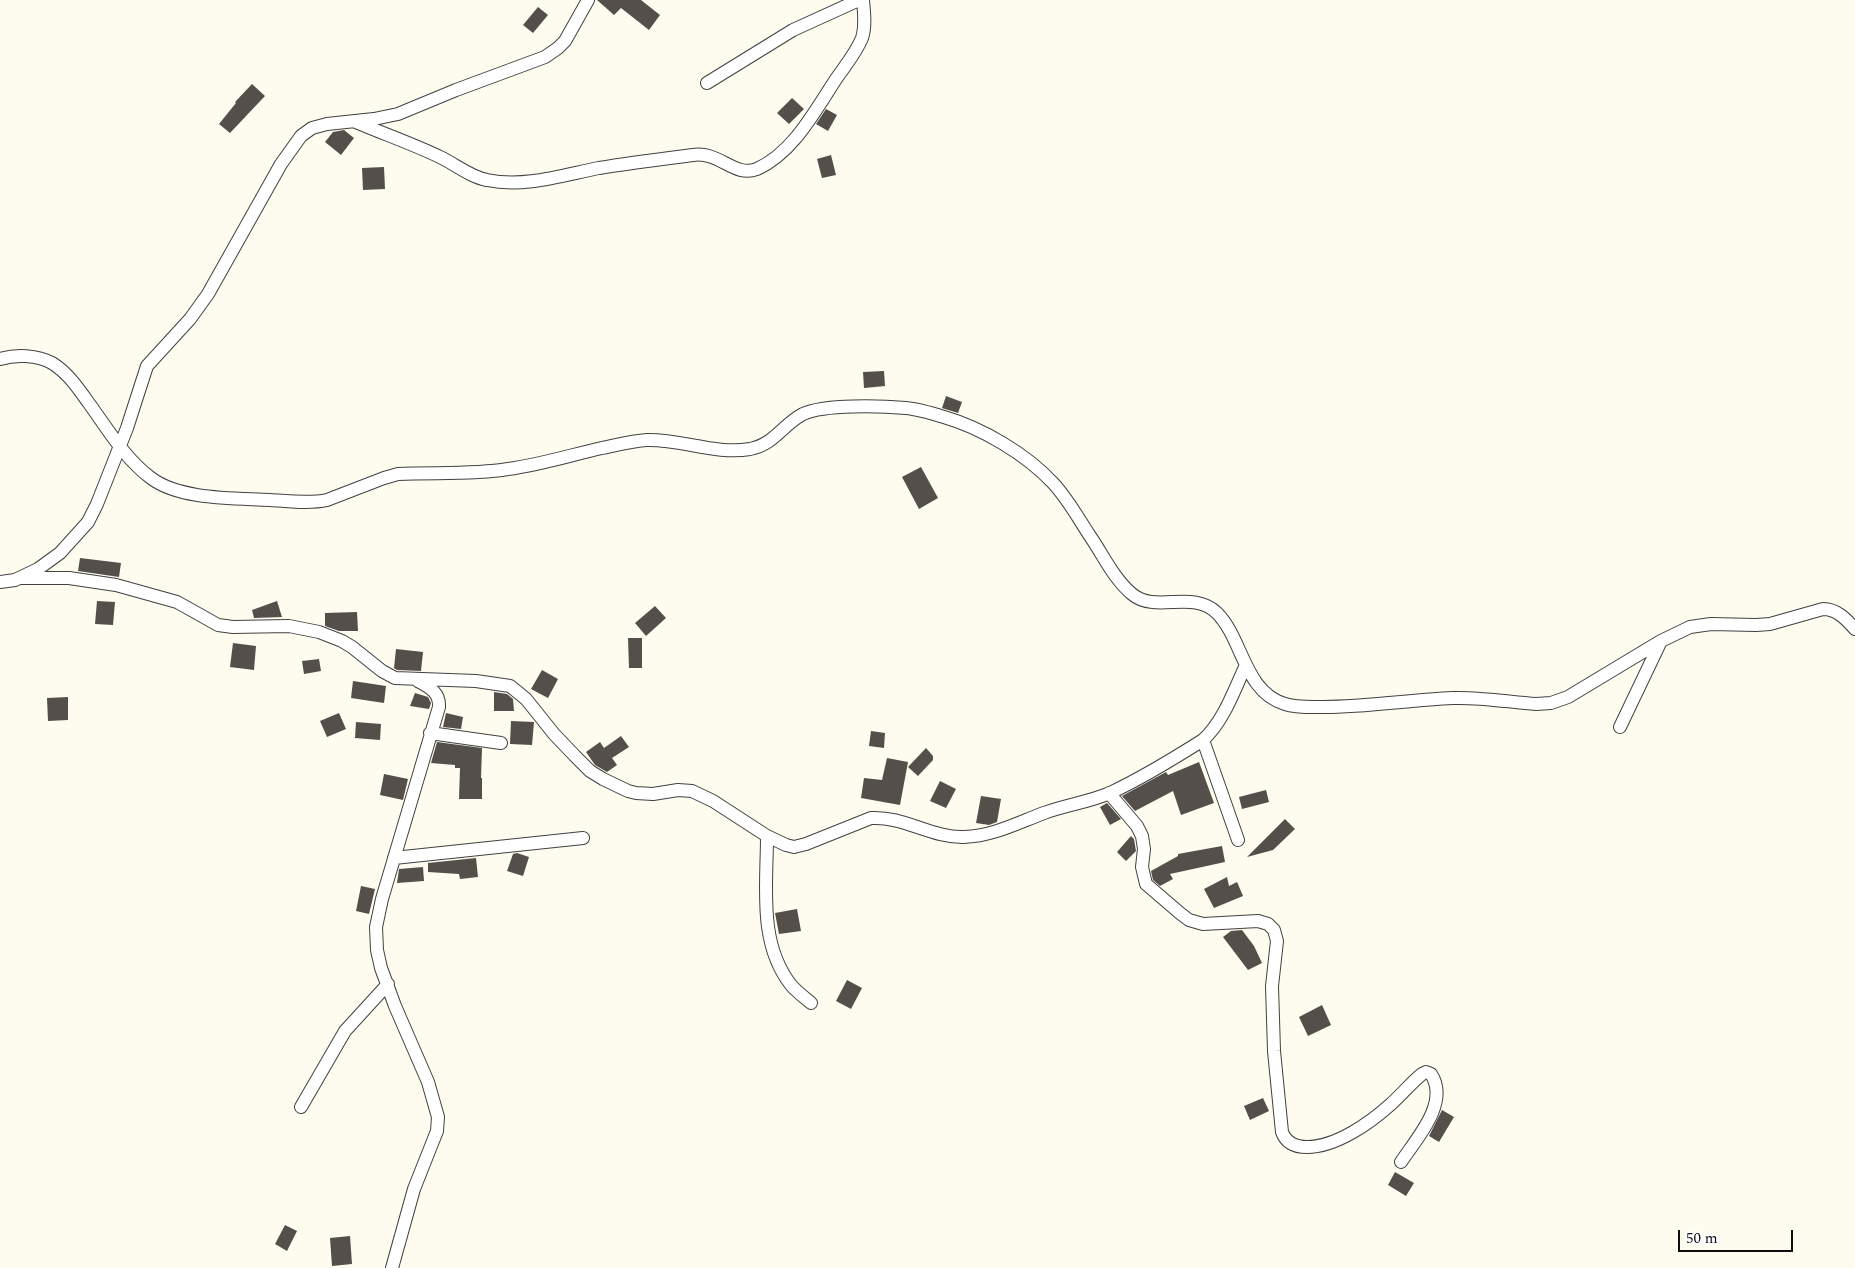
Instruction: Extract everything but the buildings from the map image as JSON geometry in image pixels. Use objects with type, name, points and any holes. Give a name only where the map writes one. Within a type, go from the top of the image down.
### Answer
[{"type":"street","points":[[0,582],[10,582],[38,569],[52,560],[80,533],[97,504],[133,412],[141,379],[147,366],[190,319],[208,294],[294,143],[304,133],[319,126],[398,114],[545,57],[565,42],[588,0]]},
{"type":"street","points":[[707,83],[793,30],[859,0]]},
{"type":"street","points":[[354,121],[421,148],[476,177],[498,182],[540,180],[614,166],[702,154],[718,159],[739,170],[754,170],[776,157],[792,142],[809,121],[854,52],[863,32],[864,0]]},
{"type":"street","points":[[0,359],[15,356],[35,357],[55,365],[69,377],[120,446],[152,479],[179,490],[224,497],[320,502],[398,474],[506,470],[647,440],[731,450],[747,450],[767,443],[804,413],[818,410],[863,407],[906,408],[946,417],[984,433],[1006,446],[1054,484],[1116,575],[1129,591],[1138,598],[1153,602],[1188,601],[1205,604],[1219,614],[1246,665],[1261,688],[1283,704],[1339,707],[1451,698],[1536,704],[1550,703],[1568,697],[1680,631],[1697,626],[1710,624],[1770,624],[1828,609],[1839,614],[1855,629]]},
{"type":"street","points":[[20,578],[69,578],[116,585],[176,602],[211,623],[222,626],[289,626],[320,632],[352,646],[390,676],[416,680],[476,681],[510,686],[526,699],[554,734],[575,756],[603,779],[622,789],[636,793],[652,794],[678,790],[692,791],[713,800],[767,836],[786,845],[799,846],[871,818],[880,817],[895,819],[949,837],[978,836],[1002,830],[1047,812],[1110,793],[1203,740],[1220,719],[1246,665]]},
{"type":"street","points":[[1620,727],[1661,641]]},
{"type":"street","points":[[392,1268],[414,1189],[436,1131],[438,1117],[428,1082],[388,984],[377,950],[376,927],[382,899],[439,707],[439,700],[433,690],[416,680]]},
{"type":"street","points":[[430,733],[501,744]]},
{"type":"street","points":[[1203,740],[1238,840]]},
{"type":"street","points":[[1110,793],[1137,826],[1142,836],[1144,848],[1142,867],[1146,884],[1181,914],[1189,920],[1203,924],[1258,921],[1268,924],[1274,930],[1277,941],[1272,986],[1274,1052],[1282,1132],[1287,1140],[1302,1147],[1318,1147],[1331,1144],[1379,1114],[1422,1074],[1426,1072],[1431,1074],[1436,1091],[1434,1106],[1427,1123],[1401,1162]]},
{"type":"street","points":[[767,836],[766,924],[772,950],[783,974],[792,986],[811,1004]]},
{"type":"street","points":[[394,858],[584,838]]},
{"type":"street","points":[[301,1107],[345,1031],[388,984]]}]
